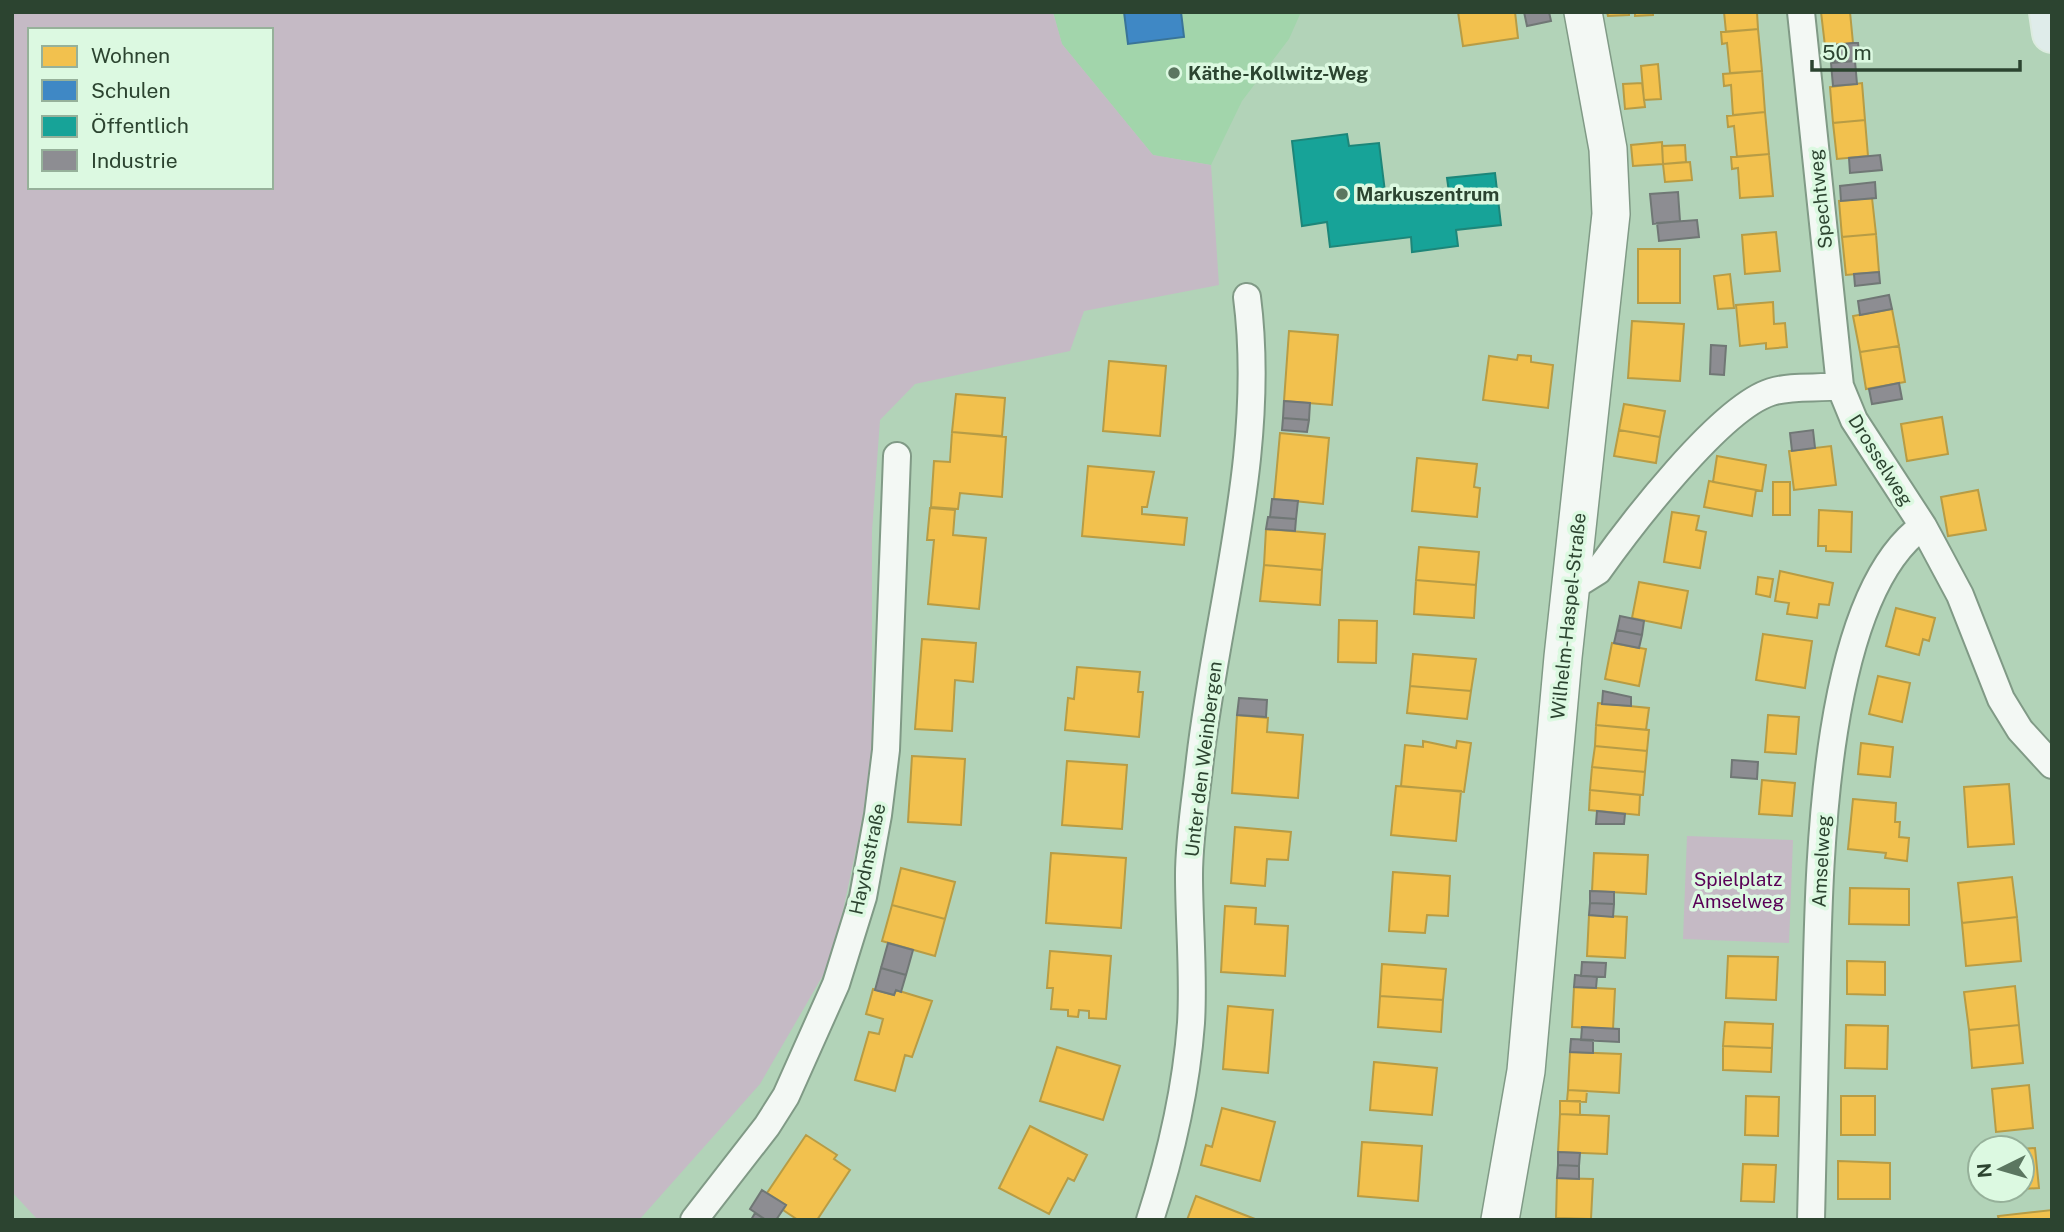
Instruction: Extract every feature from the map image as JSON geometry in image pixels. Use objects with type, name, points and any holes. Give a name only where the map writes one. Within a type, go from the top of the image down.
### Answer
[{"type":"main road","points":[[2049,12],[2052,33]]},
{"type":"street","name":"Wilhelm-Haspel-Straße","points":[[1500,1220],[1526,1071],[1611,186],[1603,116],[1583,12]]},
{"type":"street","name":"Spechtweg","points":[[1801,12],[1840,386]]},
{"type":"street","name":"Unter den Weinbergen","points":[[1150,1220],[1174,1137],[1184,1090],[1191,1021],[1189,871],[1200,757],[1247,456],[1253,377],[1247,297]]},
{"type":"street","points":[[1571,581],[1582,581],[1598,571],[1686,460],[1750,403],[1769,392],[1794,387],[1840,386]]},
{"type":"street","name":"Drosselweg","points":[[1840,386],[1854,421],[1923,526],[1960,595],[2001,699],[2020,730],[2052,765]]},
{"type":"street","name":"Haydnstraße","points":[[694,1220],[767,1126],[786,1096],[836,984],[863,897],[878,815],[886,750],[897,456]]},
{"type":"street","name":"Amselweg","points":[[1811,1220],[1820,837],[1836,718],[1849,659],[1870,597],[1898,550],[1923,526]]},
{"type":"shaded area","name":"Käthe-Kollwitz-Weg","points":[[1053,12],[1301,12],[1289,39],[1242,101],[1211,165],[1153,155],[1062,44]]},
{"type":"green space","points":[[12,12],[1053,12],[1062,44],[1153,155],[1211,165],[1219,285],[1084,311],[1070,351],[915,384],[880,420],[872,531],[872,774],[833,958],[760,1084],[639,1220],[38,1220],[12,1192]]},
{"type":"green space","name":"Spielplatz Amselweg","points":[[1687,836],[1793,840],[1789,943],[1683,939]]},
{"type":"building: Wohnen","points":[[1458,12],[1515,12],[1518,38],[1463,46]]},
{"type":"building: Wohnen","points":[[1607,12],[1629,12],[1629,15],[1608,16]]},
{"type":"building: Wohnen","points":[[1635,12],[1653,12],[1653,15],[1635,16]]},
{"type":"building: Wohnen","points":[[1724,12],[1757,12],[1758,29],[1726,32]]},
{"type":"building: Wohnen","points":[[1821,12],[1850,12],[1853,43],[1825,46]]},
{"type":"building: Wohnen","points":[[1758,29],[1762,71],[1730,73],[1727,43],[1722,44],[1721,32]]},
{"type":"building: Wohnen","points":[[1658,64],[1661,99],[1644,100],[1641,66]]},
{"type":"building: Wohnen","points":[[1762,71],[1765,112],[1733,115],[1731,85],[1724,86],[1723,74]]},
{"type":"building: Wohnen","points":[[1642,83],[1645,107],[1625,109],[1623,84]]},
{"type":"building: Wohnen","points":[[1862,83],[1865,120],[1833,123],[1830,87]]},
{"type":"building: Wohnen","points":[[1765,112],[1769,154],[1737,157],[1734,126],[1728,127],[1727,116]]},
{"type":"building: Wohnen","points":[[1865,120],[1868,156],[1837,159],[1833,123]]},
{"type":"building: Wohnen","points":[[1662,142],[1663,164],[1633,166],[1631,145]]},
{"type":"building: Wohnen","points":[[1685,145],[1686,162],[1663,164],[1662,146]]},
{"type":"building: Wohnen","points":[[1769,154],[1773,196],[1740,198],[1738,168],[1732,169],[1731,157]]},
{"type":"building: Wohnen","points":[[1690,162],[1692,180],[1665,182],[1663,164]]},
{"type":"building: Wohnen","points":[[1872,198],[1876,234],[1842,237],[1839,201]]},
{"type":"building: Wohnen","points":[[1776,232],[1780,271],[1745,274],[1742,235]]},
{"type":"building: Wohnen","points":[[1876,234],[1879,272],[1846,275],[1842,237]]},
{"type":"building: Wohnen","points":[[1638,249],[1680,249],[1680,303],[1638,303]]},
{"type":"building: Wohnen","points":[[1730,274],[1734,308],[1718,309],[1714,276]]},
{"type":"building: Wohnen","points":[[1773,302],[1774,324],[1785,323],[1787,347],[1766,349],[1766,343],[1740,346],[1736,305]]},
{"type":"building: Wohnen","points":[[1892,309],[1899,346],[1860,352],[1853,316]]},
{"type":"building: Wohnen","points":[[1632,321],[1684,324],[1680,381],[1628,378]]},
{"type":"building: Wohnen","points":[[1289,331],[1338,335],[1332,405],[1284,401]]},
{"type":"building: Wohnen","points":[[1899,346],[1905,382],[1866,389],[1860,352]]},
{"type":"building: Wohnen","points":[[1518,355],[1531,356],[1531,362],[1553,365],[1548,408],[1483,400],[1489,356],[1517,360]]},
{"type":"building: Wohnen","points":[[1109,361],[1166,366],[1160,436],[1103,431]]},
{"type":"building: Wohnen","points":[[956,394],[1005,398],[1002,436],[952,432]]},
{"type":"building: Wohnen","points":[[1624,404],[1665,411],[1660,437],[1619,430]]},
{"type":"building: Wohnen","points":[[1942,417],[1948,454],[1907,461],[1901,424]]},
{"type":"building: Wohnen","points":[[1619,430],[1660,437],[1656,463],[1614,456]]},
{"type":"building: Wohnen","points":[[952,432],[1006,437],[1002,497],[960,493],[958,509],[931,507],[934,461],[950,462]]},
{"type":"building: Wohnen","points":[[1280,433],[1329,438],[1323,504],[1274,499]]},
{"type":"building: Wohnen","points":[[1831,446],[1836,485],[1794,490],[1789,451]]},
{"type":"building: Wohnen","points":[[1717,456],[1766,465],[1762,491],[1713,482]]},
{"type":"building: Wohnen","points":[[1417,458],[1477,464],[1474,487],[1480,488],[1477,517],[1412,511]]},
{"type":"building: Wohnen","points":[[1088,466],[1154,472],[1147,507],[1142,507],[1142,514],[1187,518],[1184,545],[1082,536]]},
{"type":"building: Wohnen","points":[[1709,481],[1756,490],[1752,516],[1704,507]]},
{"type":"building: Wohnen","points":[[1773,482],[1790,482],[1790,515],[1773,515]]},
{"type":"building: Wohnen","points":[[1978,490],[1986,530],[1948,536],[1941,497]]},
{"type":"building: Wohnen","points":[[930,508],[955,510],[953,535],[986,538],[979,609],[928,604],[934,540],[927,540]]},
{"type":"building: Wohnen","points":[[1819,510],[1852,512],[1851,552],[1826,551],[1826,546],[1818,546]]},
{"type":"building: Wohnen","points":[[1672,512],[1699,516],[1696,530],[1706,532],[1700,568],[1664,562]]},
{"type":"building: Wohnen","points":[[1266,529],[1325,534],[1322,570],[1264,565]]},
{"type":"building: Wohnen","points":[[1419,547],[1479,552],[1476,585],[1416,580]]},
{"type":"building: Wohnen","points":[[1264,565],[1322,570],[1320,605],[1260,601]]},
{"type":"building: Wohnen","points":[[1780,571],[1833,583],[1829,605],[1819,604],[1817,618],[1787,614],[1789,603],[1775,601]]},
{"type":"building: Wohnen","points":[[1758,577],[1773,579],[1770,597],[1756,594]]},
{"type":"building: Wohnen","points":[[1416,580],[1476,585],[1474,618],[1414,614]]},
{"type":"building: Wohnen","points":[[1639,582],[1688,591],[1681,628],[1632,618]]},
{"type":"building: Wohnen","points":[[1896,608],[1935,618],[1929,641],[1923,639],[1919,655],[1886,646]]},
{"type":"building: Wohnen","points":[[1339,620],[1377,621],[1376,663],[1338,662]]},
{"type":"building: Wohnen","points":[[1763,634],[1812,641],[1805,688],[1756,680]]},
{"type":"building: Wohnen","points":[[922,639],[976,643],[973,682],[955,680],[952,731],[915,729]]},
{"type":"building: Wohnen","points":[[1612,643],[1646,649],[1639,686],[1605,679]]},
{"type":"building: Wohnen","points":[[1413,654],[1476,659],[1471,691],[1410,686]]},
{"type":"building: Wohnen","points":[[1077,667],[1140,672],[1138,692],[1143,692],[1139,737],[1065,730],[1068,698],[1074,699]]},
{"type":"building: Wohnen","points":[[1878,676],[1910,683],[1902,722],[1869,714]]},
{"type":"building: Wohnen","points":[[1410,686],[1471,691],[1467,719],[1407,713]]},
{"type":"building: Wohnen","points":[[1598,703],[1649,708],[1646,730],[1596,725]]},
{"type":"building: Wohnen","points":[[1237,715],[1268,718],[1267,732],[1303,735],[1298,798],[1232,793]]},
{"type":"building: Wohnen","points":[[1768,715],[1799,717],[1796,754],[1765,752]]},
{"type":"building: Wohnen","points":[[1596,725],[1649,730],[1647,751],[1595,746]]},
{"type":"building: Wohnen","points":[[1423,741],[1456,748],[1457,741],[1471,743],[1464,792],[1401,786],[1405,745],[1423,747]]},
{"type":"building: Wohnen","points":[[1861,743],[1893,747],[1890,777],[1858,774]]},
{"type":"building: Wohnen","points":[[1595,746],[1647,751],[1645,772],[1592,767]]},
{"type":"building: Wohnen","points":[[912,756],[965,759],[961,825],[908,822]]},
{"type":"building: Wohnen","points":[[1067,761],[1127,765],[1122,829],[1062,825]]},
{"type":"building: Wohnen","points":[[1592,767],[1645,772],[1643,795],[1590,790]]},
{"type":"building: Wohnen","points":[[1762,780],[1795,783],[1792,816],[1759,814]]},
{"type":"building: Wohnen","points":[[2009,784],[2014,844],[1968,847],[1964,787]]},
{"type":"building: Wohnen","points":[[1396,786],[1461,791],[1456,841],[1391,835]]},
{"type":"building: Wohnen","points":[[1590,790],[1640,795],[1639,815],[1589,810]]},
{"type":"building: Wohnen","points":[[1853,799],[1896,803],[1895,822],[1900,822],[1899,837],[1909,838],[1907,861],[1885,858],[1886,853],[1848,849]]},
{"type":"building: Wohnen","points":[[1235,827],[1291,832],[1288,860],[1267,859],[1265,886],[1231,883]]},
{"type":"building: Wohnen","points":[[1051,853],[1126,858],[1121,928],[1046,923]]},
{"type":"building: Wohnen","points":[[1594,853],[1648,855],[1646,894],[1592,891]]},
{"type":"building: Wohnen","points":[[901,868],[955,882],[945,919],[892,905]]},
{"type":"building: Wohnen","points":[[1393,872],[1450,876],[1448,916],[1427,915],[1425,933],[1389,931]]},
{"type":"building: Wohnen","points":[[2012,877],[2017,917],[1962,923],[1958,883]]},
{"type":"building: Wohnen","points":[[1850,888],[1909,889],[1909,925],[1849,924]]},
{"type":"building: Wohnen","points":[[892,905],[945,919],[935,956],[882,941]]},
{"type":"building: Wohnen","points":[[1225,906],[1256,908],[1255,924],[1288,926],[1285,976],[1221,972]]},
{"type":"building: Wohnen","points":[[1589,915],[1627,917],[1625,958],[1587,956]]},
{"type":"building: Wohnen","points":[[2017,917],[2021,961],[1966,966],[1962,923]]},
{"type":"building: Wohnen","points":[[1050,951],[1111,956],[1106,1019],[1089,1018],[1089,1011],[1079,1010],[1078,1017],[1068,1016],[1068,1010],[1051,1009],[1053,988],[1047,988]]},
{"type":"building: Wohnen","points":[[1728,956],[1778,957],[1776,1000],[1726,998]]},
{"type":"building: Wohnen","points":[[1847,961],[1885,962],[1885,995],[1847,994]]},
{"type":"building: Wohnen","points":[[1382,964],[1446,969],[1443,1000],[1380,996]]},
{"type":"building: Wohnen","points":[[2015,986],[2019,1025],[1969,1030],[1964,992]]},
{"type":"building: Wohnen","points":[[1574,987],[1615,989],[1613,1029],[1572,1027]]},
{"type":"building: Wohnen","points":[[873,989],[894,995],[896,990],[932,1001],[912,1057],[905,1055],[895,1091],[855,1080],[869,1032],[879,1034],[883,1019],[866,1014]]},
{"type":"building: Wohnen","points":[[1380,996],[1443,1000],[1441,1032],[1378,1027]]},
{"type":"building: Wohnen","points":[[1228,1006],[1273,1010],[1268,1073],[1223,1069]]},
{"type":"building: Wohnen","points":[[1725,1022],[1773,1024],[1772,1048],[1723,1046]]},
{"type":"building: Wohnen","points":[[1846,1025],[1888,1026],[1887,1069],[1845,1068]]},
{"type":"building: Wohnen","points":[[2019,1025],[2023,1063],[1972,1068],[1969,1030]]},
{"type":"building: Wohnen","points":[[1723,1046],[1772,1048],[1771,1072],[1723,1070]]},
{"type":"building: Wohnen","points":[[1057,1047],[1120,1066],[1103,1120],[1040,1101]]},
{"type":"building: Wohnen","points":[[1570,1052],[1621,1054],[1619,1093],[1568,1090]]},
{"type":"building: Wohnen","points":[[1374,1062],[1437,1068],[1432,1115],[1370,1110]]},
{"type":"building: Wohnen","points":[[2029,1085],[2033,1128],[1996,1132],[1992,1089]]},
{"type":"building: Wohnen","points":[[1568,1090],[1587,1091],[1586,1102],[1567,1101]]},
{"type":"building: Wohnen","points":[[1746,1096],[1779,1097],[1778,1136],[1745,1135]]},
{"type":"building: Wohnen","points":[[1841,1096],[1875,1096],[1875,1135],[1841,1135]]},
{"type":"building: Wohnen","points":[[1560,1101],[1580,1101],[1580,1115],[1560,1114]]},
{"type":"building: Wohnen","points":[[1222,1108],[1275,1122],[1260,1181],[1201,1165],[1206,1145],[1212,1147]]},
{"type":"building: Wohnen","points":[[1560,1114],[1609,1116],[1607,1154],[1558,1152]]},
{"type":"building: Wohnen","points":[[1030,1126],[1087,1155],[1074,1181],[1068,1178],[1049,1214],[999,1188]]},
{"type":"building: Wohnen","points":[[806,1135],[837,1155],[834,1159],[850,1170],[817,1220],[798,1220],[783,1210],[786,1205],[767,1193]]},
{"type":"building: Wohnen","points":[[1362,1142],[1422,1146],[1418,1201],[1358,1196]]},
{"type":"building: Wohnen","points":[[2036,1158],[2039,1188],[2036,1188]]},
{"type":"building: Wohnen","points":[[1838,1161],[1890,1163],[1890,1199],[1838,1199]]},
{"type":"building: Wohnen","points":[[1743,1164],[1776,1165],[1774,1202],[1741,1201]]},
{"type":"building: Wohnen","points":[[1557,1178],[1593,1179],[1591,1219],[1556,1218]]},
{"type":"building: Wohnen","points":[[1196,1196],[1255,1219],[1255,1220],[1187,1220]]},
{"type":"building: Wohnen","points":[[2052,1210],[2052,1220],[1999,1220],[1998,1216]]},
{"type":"building: Schulen","points":[[1124,12],[1181,12],[1184,37],[1128,44]]},
{"type":"building: Öffentlich","name":"Markuszentrum","points":[[1347,134],[1349,146],[1379,143],[1386,200],[1449,192],[1447,178],[1495,173],[1501,225],[1456,230],[1458,246],[1412,252],[1411,237],[1330,247],[1327,222],[1302,226],[1292,141]]},
{"type":"building: Industrie","points":[[1524,12],[1549,12],[1551,21],[1527,26]]},
{"type":"building: Industrie","points":[[1858,43],[1860,60],[1835,63],[1834,45]]},
{"type":"building: Industrie","points":[[1855,61],[1857,84],[1833,86],[1831,63]]},
{"type":"building: Industrie","points":[[1880,155],[1882,170],[1850,173],[1849,158]]},
{"type":"building: Industrie","points":[[1875,182],[1876,198],[1841,201],[1840,186]]},
{"type":"building: Industrie","points":[[1678,192],[1680,221],[1653,224],[1650,194]]},
{"type":"building: Industrie","points":[[1697,220],[1699,237],[1659,241],[1657,223]]},
{"type":"building: Industrie","points":[[1879,272],[1880,283],[1855,286],[1854,274]]},
{"type":"building: Industrie","points":[[1889,295],[1892,309],[1860,315],[1858,301]]},
{"type":"building: Industrie","points":[[1711,345],[1726,346],[1724,375],[1710,374]]},
{"type":"building: Industrie","points":[[1899,383],[1902,399],[1872,404],[1869,389]]},
{"type":"building: Industrie","points":[[1284,401],[1310,403],[1309,420],[1283,418]]},
{"type":"building: Industrie","points":[[1283,418],[1309,420],[1307,432],[1282,430]]},
{"type":"building: Industrie","points":[[1813,430],[1815,448],[1792,451],[1790,433]]},
{"type":"building: Industrie","points":[[1272,499],[1298,501],[1296,519],[1270,517]]},
{"type":"building: Industrie","points":[[1268,517],[1296,519],[1295,531],[1266,529]]},
{"type":"building: Industrie","points":[[1620,616],[1644,621],[1642,635],[1617,630]]},
{"type":"building: Industrie","points":[[1617,630],[1642,635],[1639,648],[1614,643]]},
{"type":"building: Industrie","points":[[1603,691],[1631,697],[1631,706],[1602,704]]},
{"type":"building: Industrie","points":[[1239,698],[1267,700],[1266,717],[1237,715]]},
{"type":"building: Industrie","points":[[1732,760],[1758,762],[1757,779],[1731,777]]},
{"type":"building: Industrie","points":[[1597,811],[1625,814],[1624,824],[1596,824]]},
{"type":"building: Industrie","points":[[1590,891],[1614,892],[1614,904],[1590,903]]},
{"type":"building: Industrie","points":[[1590,903],[1614,904],[1613,917],[1589,915]]},
{"type":"building: Industrie","points":[[888,943],[913,950],[906,975],[881,968]]},
{"type":"building: Industrie","points":[[1582,962],[1606,963],[1605,977],[1581,976]]},
{"type":"building: Industrie","points":[[881,968],[906,975],[901,992],[896,990],[894,995],[875,990]]},
{"type":"building: Industrie","points":[[1575,975],[1597,977],[1596,988],[1574,987]]},
{"type":"building: Industrie","points":[[1582,1027],[1619,1029],[1619,1042],[1581,1040]]},
{"type":"building: Industrie","points":[[1571,1039],[1593,1040],[1593,1053],[1570,1052]]},
{"type":"building: Industrie","points":[[1558,1152],[1580,1153],[1579,1166],[1558,1165]]},
{"type":"building: Industrie","points":[[1558,1165],[1579,1166],[1579,1179],[1557,1178]]},
{"type":"building: Industrie","points":[[762,1190],[786,1205],[776,1220],[766,1220],[750,1209]]},
{"type":"building: Industrie","points":[[755,1213],[766,1220],[751,1220]]},
{"type":"place","name":"Käthe-Kollwitz-Weg","points":[[1174,73]]},
{"type":"place","name":"Markuszentrum","points":[[1342,194]]}]
